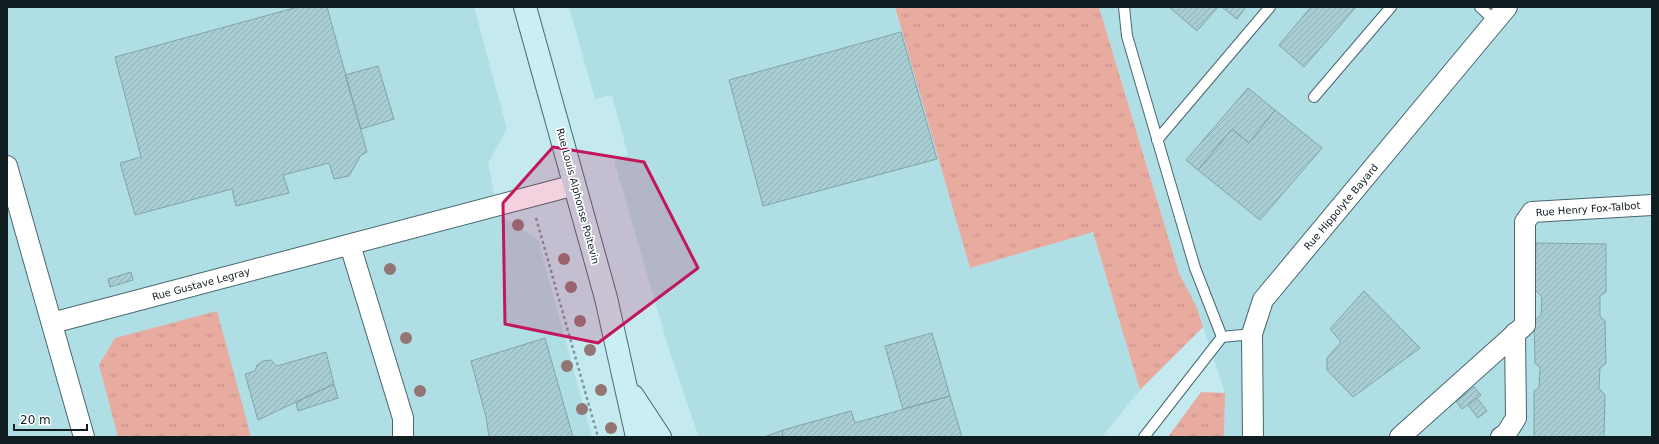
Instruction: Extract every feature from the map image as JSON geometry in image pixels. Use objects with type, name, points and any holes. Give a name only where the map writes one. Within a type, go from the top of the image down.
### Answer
[{"type":"street","name":"Rue Louis Alphonse Poitevin","points":[[525,7],[606,298],[637,437]]},
{"type":"street","name":"Rue Hippolyte Bayard","points":[[1253,437],[1252,334],[1263,300],[1501,14]]},
{"type":"street","points":[[7,166],[84,437]]},
{"type":"street","name":"Rue Gustave Legray","points":[[52,324],[575,185]]},
{"type":"street","name":"Rue Henry Fox-Talbot","points":[[1411,434],[1525,324],[1525,222],[1532,212],[1652,205]]},
{"type":"street","points":[[350,245],[403,418],[403,437]]},
{"type":"street","points":[[1505,436],[1516,418],[1515,333]]},
{"type":"street","name":"Rue Louis Alphonse Poitevin","points":[[626,386],[660,437]]},
{"type":"lane","points":[[1124,7],[1127,36],[1157,140],[1195,268],[1222,338]]},
{"type":"lane","points":[[1157,140],[1270,7]]},
{"type":"lane","points":[[1314,97],[1392,7]]},
{"type":"lane","points":[[1480,7],[1501,14]]},
{"type":"lane","points":[[1144,437],[1222,338],[1252,334]]},
{"type":"path","points":[[531,197],[598,437]]},
{"type":"highlighted area","points":[[553,147],[644,162],[698,268],[598,343],[505,324],[503,203]]},
{"type":"shaded area","points":[[7,7],[474,7],[507,129],[488,163],[498,214],[538,239],[592,437],[7,437]]},
{"type":"shaded area","points":[[569,7],[895,7],[970,268],[1093,232],[1140,390],[1102,437],[699,437],[671,356],[614,161],[628,155],[612,95],[595,99]]},
{"type":"shaded area","points":[[1099,7],[1652,7],[1652,437],[1224,437],[1225,393],[1197,308],[1179,273]]},
{"type":"green space","points":[[895,7],[1099,7],[1179,273],[1197,308],[1203,327],[1140,390],[1093,232],[970,268]]},
{"type":"green space","points":[[217,311],[251,437],[118,437],[99,365],[115,338]]},
{"type":"green space","points":[[1201,392],[1225,393],[1224,437],[1168,437]]},
{"type":"building","points":[[298,7],[327,7],[367,152],[361,155],[349,176],[334,179],[329,163],[283,175],[289,193],[236,206],[232,189],[135,215],[120,163],[141,157],[115,57]]},
{"type":"building","points":[[1169,7],[1218,7],[1197,31]]},
{"type":"building","points":[[1222,7],[1246,7],[1237,19]]},
{"type":"building","points":[[1311,7],[1356,7],[1304,67],[1279,45]]},
{"type":"building","points":[[901,32],[937,159],[763,206],[729,80]]},
{"type":"building","points":[[378,66],[394,119],[361,129],[345,75]]},
{"type":"building","points":[[1248,88],[1275,110],[1249,143],[1232,129],[1198,170],[1186,160]]},
{"type":"building","points":[[1275,110],[1322,148],[1260,220],[1198,170],[1232,129],[1249,143]]},
{"type":"building","points":[[1536,243],[1606,244],[1606,292],[1600,296],[1600,316],[1605,321],[1606,363],[1600,368],[1599,388],[1605,395],[1604,437],[1534,437],[1534,391],[1539,388],[1540,368],[1535,363],[1534,321],[1541,315],[1542,297],[1535,290]]},
{"type":"building","points":[[131,272],[133,280],[110,287],[108,279]]},
{"type":"building","points":[[1364,291],[1420,348],[1353,397],[1327,370],[1327,358],[1341,342],[1330,329]]},
{"type":"building","points":[[932,333],[950,396],[903,409],[885,346]]},
{"type":"building","points":[[545,338],[573,437],[489,437],[486,417],[471,361]]},
{"type":"building","points":[[326,352],[334,384],[258,420],[245,374],[255,371],[257,365],[263,361],[271,360],[277,366]]},
{"type":"building","points":[[334,384],[338,398],[298,411],[296,402]]},
{"type":"building","points":[[1474,387],[1481,395],[1462,409],[1456,401]]},
{"type":"building","points":[[950,396],[962,437],[782,437],[783,430],[851,411],[855,423]]},
{"type":"building","points":[[1477,398],[1487,411],[1478,418],[1468,405]]},
{"type":"building","points":[[783,430],[782,437],[764,437]]}]
